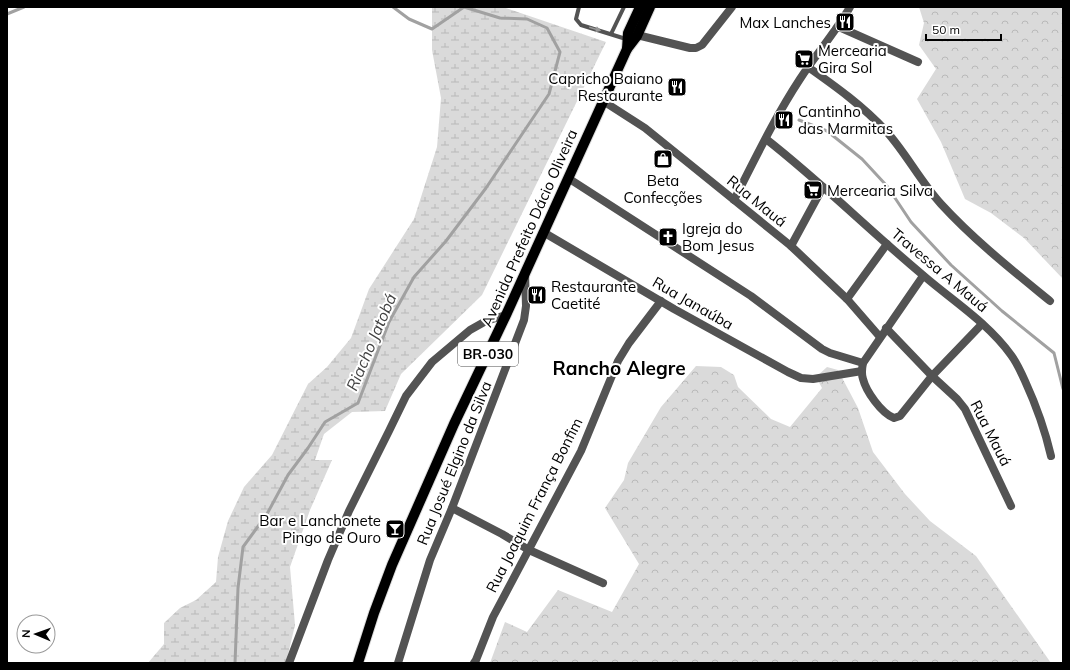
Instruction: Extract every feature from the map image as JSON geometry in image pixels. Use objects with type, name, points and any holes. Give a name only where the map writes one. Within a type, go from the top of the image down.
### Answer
[{"type":"main road","name":"Avenida Prefeito Dácio Oliveira","points":[[358,663],[374,613],[392,565],[454,424],[603,101],[630,39],[640,7]]},
{"type":"main road","name":"Avenida Prefeito Dácio Oliveira","points":[[630,39],[650,7]]},
{"type":"street","points":[[630,39],[696,48],[702,45],[732,7]]},
{"type":"street","points":[[734,200],[792,92],[808,67],[838,27],[850,7]]},
{"type":"street","points":[[838,27],[918,62]]},
{"type":"street","points":[[808,67],[838,88],[866,111],[886,131],[940,202],[959,223],[982,245],[1050,301]]},
{"type":"street","name":"Rua Mauá","points":[[603,101],[645,128],[791,246],[847,299],[880,337]]},
{"type":"street","name":"Travessa A Mauá","points":[[766,139],[796,163],[923,276],[982,324],[1003,344],[1018,367],[1036,404],[1051,456]]},
{"type":"street","points":[[568,178],[752,296],[822,349],[862,367]]},
{"type":"street","points":[[791,246],[823,187]]},
{"type":"street","name":"Rua Janaúba","points":[[543,232],[661,301],[801,378],[813,380],[862,367]]},
{"type":"street","points":[[847,299],[888,244]]},
{"type":"street","name":"Rua Josué Elgino da Silva","points":[[398,663],[430,560],[452,508],[524,320],[526,306],[525,272]]},
{"type":"street","points":[[923,276],[886,328],[862,367],[862,377],[867,390],[886,414],[894,418],[898,418],[932,376],[982,324]]},
{"type":"street","name":"Rua Joaquim França Bonfim","points":[[474,663],[493,617],[581,451],[618,361],[629,343],[661,301]]},
{"type":"street","points":[[289,663],[328,560],[349,511],[390,431],[406,396],[432,362],[470,330],[486,321],[506,314]]},
{"type":"street","name":"Rua Mauá","points":[[886,328],[932,376],[957,399],[965,409],[1011,506]]},
{"type":"street","points":[[452,508],[529,550],[603,583]]},
{"type":"lane","points":[[579,7],[576,19],[581,25],[630,39]]},
{"type":"lane","points":[[611,34],[624,7]]},
{"type":"green space","points":[[432,7],[503,7],[606,42],[482,295],[401,374],[385,411],[352,412],[324,434],[315,460],[332,460],[310,510],[290,567],[295,625],[286,663],[148,663],[164,644],[164,623],[180,608],[196,600],[216,582],[218,557],[228,521],[244,487],[272,455],[308,384],[327,367],[351,338],[369,289],[414,219],[437,147],[441,98],[432,50]]},
{"type":"green space","points":[[919,7],[1063,7],[1063,279],[1024,238],[991,213],[965,199],[941,142],[917,99],[936,69],[919,45],[924,23]]},
{"type":"green space","points":[[696,366],[721,367],[734,375],[738,387],[771,419],[790,427],[822,388],[816,377],[827,367],[838,370],[858,408],[873,452],[905,494],[930,521],[976,556],[1051,663],[490,663],[505,622],[527,632],[558,590],[612,612],[639,564],[605,508],[624,480],[628,463],[661,407]]},
{"type":"waterway","points":[[7,14],[24,7]]},
{"type":"waterway","points":[[393,7],[409,19],[432,29],[464,7]]},
{"type":"waterway","name":"Riacho Jatobá","points":[[235,663],[238,588],[243,547],[267,514],[288,475],[325,422],[358,403],[389,322],[414,277],[446,241],[486,188],[549,94],[560,52],[547,28],[527,19],[500,18],[464,7]]},
{"type":"waterway","points":[[799,120],[827,131],[862,159],[887,186],[911,222],[951,265],[1002,311],[1054,353],[1063,389]]},
{"type":"place","name":"Max Lanches","points":[[845,22]]},
{"type":"place","name":"Mercearia Gira Sol","points":[[804,59]]},
{"type":"place","name":"Capricho Baiano Restaurante","points":[[677,87]]},
{"type":"place","name":"Cantinho das Marmitas","points":[[784,120]]},
{"type":"place","name":"Beta Confecções","points":[[663,159]]},
{"type":"place","name":"Mercearia Silva","points":[[813,190]]},
{"type":"place","name":"Igreja do Bom Jesus","points":[[668,237]]},
{"type":"place","name":"Restaurante Caetité","points":[[537,295]]},
{"type":"place","name":"Bar e Lanchonete Pingo de Ouro","points":[[395,529]]},
{"type":"district","name":"Rancho Alegre","points":[[619,368]]}]
